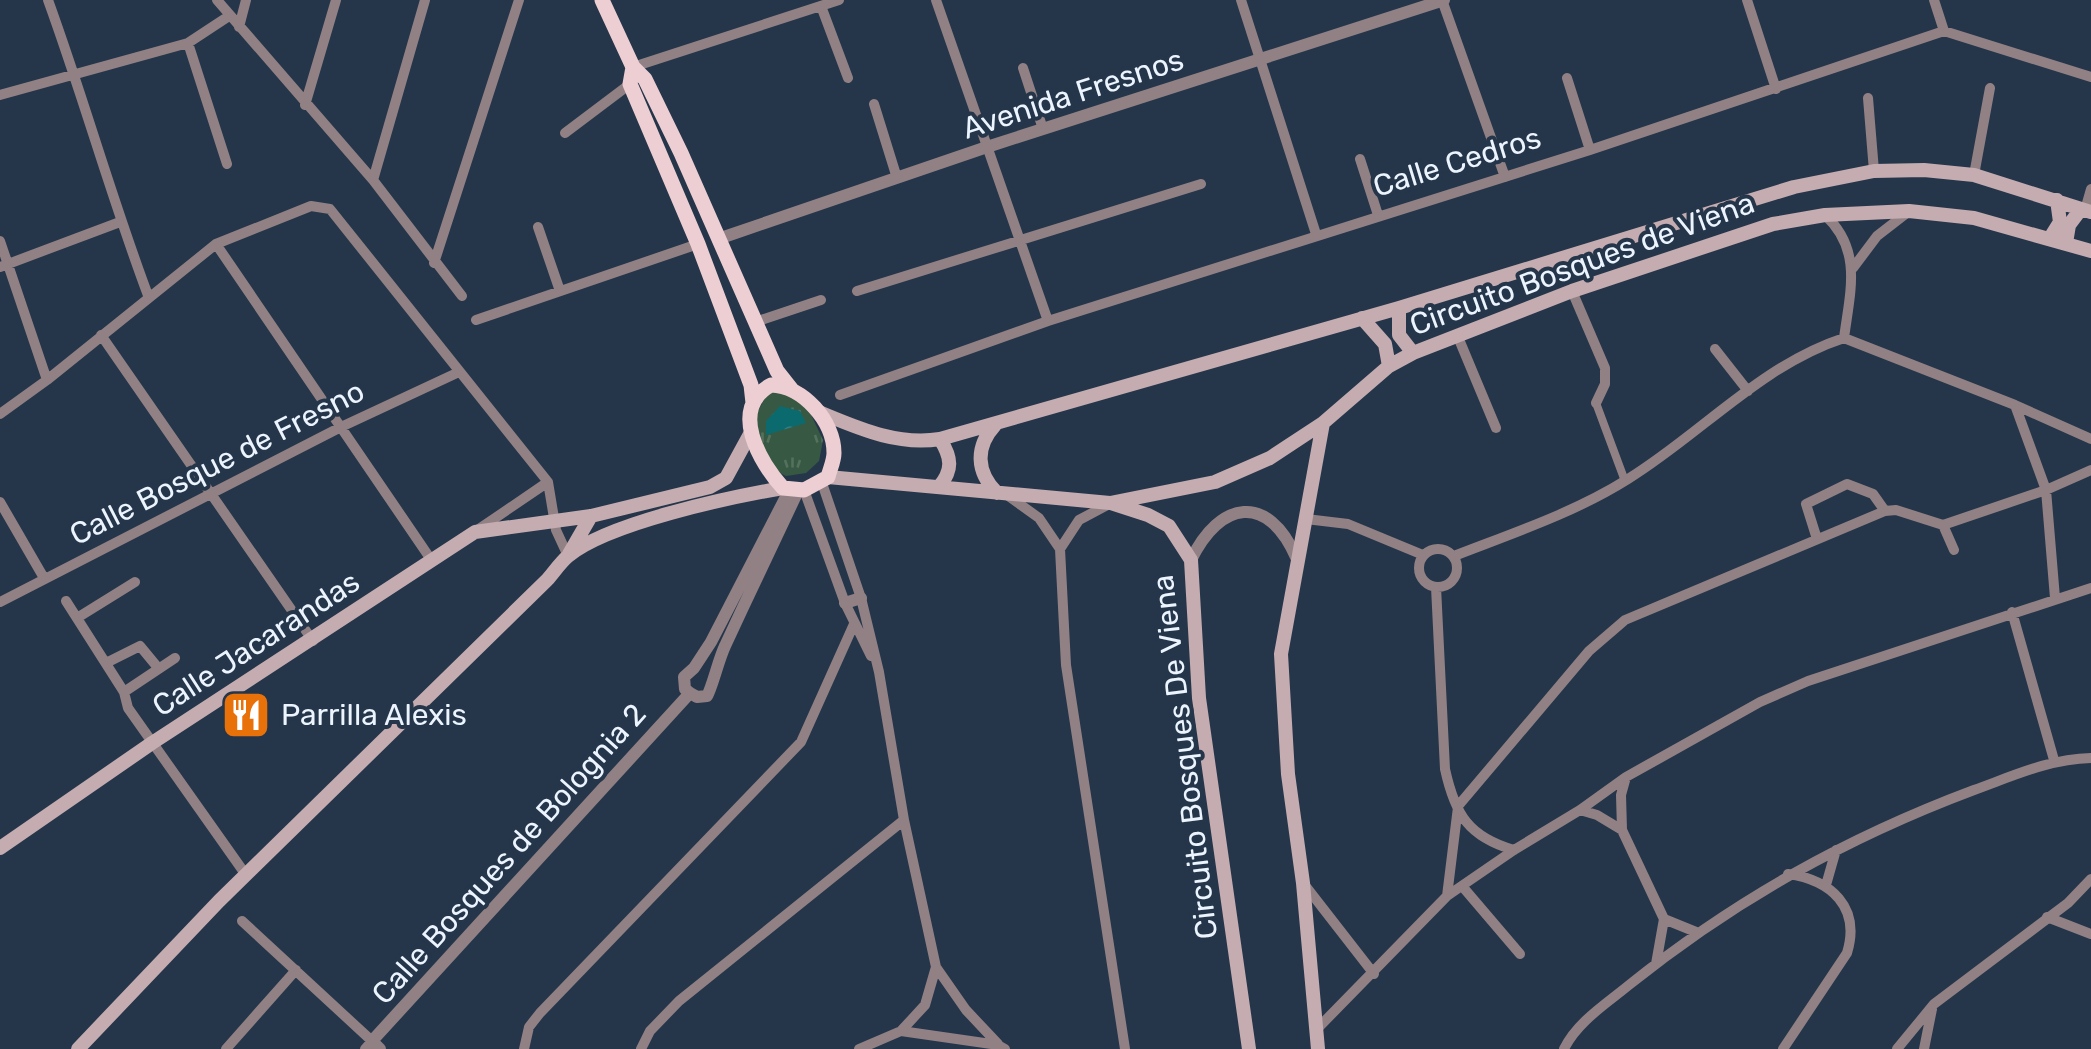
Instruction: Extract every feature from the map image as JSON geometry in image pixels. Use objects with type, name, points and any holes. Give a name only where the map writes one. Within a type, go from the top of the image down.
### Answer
[{"type":"main road","points":[[78,1049],[246,875],[568,556],[599,538],[648,520],[825,480],[834,457],[833,442],[818,412],[777,371],[645,78],[633,67],[602,0]]},
{"type":"main road","points":[[556,520],[590,516],[710,487],[726,478],[750,434],[751,385],[698,244],[630,84],[633,67]]},
{"type":"main road","name":"Circuito Bosques de Viena","points":[[818,412],[892,438],[915,442],[940,439],[1399,308],[1794,187],[1874,172],[1924,170],[1974,175],[2085,210]]},
{"type":"main road","points":[[2050,238],[2060,222],[2057,200]]},
{"type":"main road","points":[[2066,242],[2069,225],[2085,210]]},
{"type":"main road","name":"Circuito Bosques de Viena","points":[[825,480],[1110,503],[1214,482],[1242,472],[1324,423],[1389,366],[1414,352],[1572,291],[1773,224],[1826,215],[1909,212],[1974,218],[2091,251]]},
{"type":"main road","points":[[1399,308],[1399,335],[1414,352]]},
{"type":"main road","points":[[1362,318],[1385,344],[1389,366]]},
{"type":"main road","points":[[753,403],[760,391],[771,386],[792,390]]},
{"type":"main road","points":[[1318,1049],[1303,882],[1288,774],[1281,666],[1296,558],[1324,423]]},
{"type":"main road","points":[[996,424],[987,434],[980,459],[982,472],[1002,493]]},
{"type":"main road","points":[[750,434],[768,471],[794,490]]},
{"type":"main road","points":[[939,488],[950,470],[950,459],[940,439]]},
{"type":"main road","name":"Circuito Bosques De Viena","points":[[1110,503],[1169,526],[1191,560],[1199,698],[1249,1049]]},
{"type":"main road","points":[[590,516],[599,538]]},
{"type":"main road","points":[[568,556],[590,516]]},
{"type":"main road","name":"Calle Jacarandas","points":[[0,848],[152,743],[474,532],[556,520]]},
{"type":"street","points":[[48,0],[120,222],[149,298]]},
{"type":"street","points":[[217,0],[373,180],[462,296]]},
{"type":"street","points":[[239,28],[246,0]]},
{"type":"street","points":[[305,104],[336,0]]},
{"type":"street","points":[[373,180],[425,0]]},
{"type":"street","points":[[434,263],[520,0]]},
{"type":"street","points":[[633,67],[839,0]]},
{"type":"street","points":[[936,0],[1048,321]]},
{"type":"street","points":[[1241,0],[1316,234]]},
{"type":"street","points":[[1443,0],[1505,177]]},
{"type":"street","name":"Avenida Fresnos","points":[[718,239],[988,146],[1443,0]]},
{"type":"street","points":[[1747,0],[1776,89]]},
{"type":"street","points":[[1934,0],[1944,31],[2091,77]]},
{"type":"street","points":[[821,6],[848,78]]},
{"type":"street","points":[[0,95],[188,43],[229,16]]},
{"type":"street","name":"Calle Cedros","points":[[840,395],[1048,321],[1590,150],[1944,31]]},
{"type":"street","points":[[188,43],[227,164]]},
{"type":"street","points":[[1023,68],[1043,129]]},
{"type":"street","points":[[1567,78],[1590,150]]},
{"type":"street","points":[[565,133],[630,84]]},
{"type":"street","points":[[1974,175],[1990,88]]},
{"type":"street","points":[[1868,98],[1874,172]]},
{"type":"street","points":[[874,104],[897,178]]},
{"type":"street","points":[[1360,159],[1378,215]]},
{"type":"street","points":[[857,292],[1201,184]]},
{"type":"street","points":[[2085,210],[2091,189]]},
{"type":"street","points":[[0,414],[216,244],[321,205],[330,208],[548,482],[560,542],[568,556]]},
{"type":"street","points":[[1853,268],[1877,236],[1909,212]]},
{"type":"street","points":[[1826,215],[1843,235],[1853,268],[1844,338]]},
{"type":"street","points":[[4,266],[120,222]]},
{"type":"street","points":[[538,227],[560,291]]},
{"type":"street","points":[[0,241],[4,266],[47,380]]},
{"type":"street","points":[[216,244],[432,562]]},
{"type":"street","points":[[476,320],[698,244]]},
{"type":"street","points":[[1572,291],[1605,368],[1605,384],[1596,403],[1625,482]]},
{"type":"street","points":[[755,322],[820,300]]},
{"type":"street","points":[[101,335],[313,640]]},
{"type":"street","points":[[1458,337],[1496,428]]},
{"type":"street","points":[[1454,556],[1545,522],[1625,482],[1688,440],[1791,359],[1844,338],[2015,404],[2091,439]]},
{"type":"street","points":[[1715,349],[1748,391]]},
{"type":"street","name":"Calle Bosque de Fresno","points":[[0,602],[340,427],[459,372]]},
{"type":"street","points":[[2015,404],[2046,490],[2056,598]]},
{"type":"street","points":[[1447,896],[1458,806],[1589,651],[1616,628],[1638,615],[1885,511],[1896,510],[1943,524],[2046,490],[2091,470]]},
{"type":"street","points":[[825,480],[879,672],[904,820],[936,967],[966,1010],[1002,1047]]},
{"type":"street","points":[[474,532],[548,482]]},
{"type":"street","points":[[1818,540],[1806,504],[1847,484],[1873,494],[1885,511]]},
{"type":"street","points":[[794,490],[879,672]]},
{"type":"street","name":"Calle Bosques de Bolognia 2","points":[[717,645],[684,676],[685,689],[698,698],[711,690],[717,645],[794,490]]},
{"type":"street","points":[[1002,493],[1039,518],[1060,549],[1066,665],[1125,1049]]},
{"type":"street","points":[[0,502],[44,578]]},
{"type":"street","points":[[1060,549],[1079,520],[1110,503]]},
{"type":"street","points":[[1191,560],[1202,537],[1221,518],[1252,513],[1269,518],[1286,534],[1296,558]]},
{"type":"street","points":[[1306,519],[1332,520],[1364,529],[1423,555]]},
{"type":"street","points":[[1943,524],[1954,550]]},
{"type":"street","points":[[1438,548],[1454,556],[1458,566],[1456,578],[1448,586],[1436,588],[1422,579],[1419,563],[1423,555],[1438,548]]},
{"type":"street","points":[[77,618],[136,582]]},
{"type":"street","points":[[1436,588],[1445,769],[1472,832],[1514,850]]},
{"type":"street","points":[[1316,1030],[1447,896],[1626,776],[1760,702],[1808,681],[2091,588]]},
{"type":"street","points":[[845,603],[861,598]]},
{"type":"street","points":[[66,601],[124,692],[127,706],[246,875]]},
{"type":"street","points":[[2012,612],[2054,760]]},
{"type":"street","points":[[524,1049],[529,1028],[540,1013],[801,742],[854,624]]},
{"type":"street","points":[[106,663],[140,646],[159,669]]},
{"type":"street","points":[[124,692],[176,658]]},
{"type":"street","name":"Calle Bosques de Bolognia 2","points":[[372,1047],[690,693]]},
{"type":"street","points":[[1564,1049],[1590,1017],[1696,932],[1787,874],[1912,813],[2054,760],[2090,758]]},
{"type":"street","points":[[1626,776],[1621,795],[1622,830],[1664,918],[1656,964]]},
{"type":"street","points":[[1580,810],[1622,830]]},
{"type":"street","points":[[641,1049],[650,1031],[678,1001],[904,820]]},
{"type":"street","points":[[1826,885],[1836,850]]},
{"type":"street","points":[[1782,1049],[1848,953],[1852,937],[1849,916],[1840,898],[1826,885],[1787,874]]},
{"type":"street","points":[[1897,1049],[1934,1004],[2068,903],[2091,878]]},
{"type":"street","points":[[1303,882],[1374,974]]},
{"type":"street","points":[[1462,886],[1520,954]]},
{"type":"street","points":[[2068,903],[2086,931]]},
{"type":"street","points":[[2047,917],[2086,931]]},
{"type":"street","points":[[1664,918],[1696,932]]},
{"type":"street","points":[[242,922],[372,1047]]},
{"type":"street","points":[[859,1049],[901,1032],[924,1006],[936,967]]},
{"type":"street","points":[[226,1049],[296,970]]},
{"type":"street","points":[[1924,1049],[1934,1004]]},
{"type":"street","points":[[901,1032],[1002,1047]]},
{"type":"green space","points":[[779,388],[805,402],[823,440],[819,461],[806,473],[786,476],[778,472],[760,445],[756,415],[768,392]]},
{"type":"water","points":[[780,406],[800,411],[806,423],[766,435],[766,421]]},
{"type":"place","name":"Parrilla Alexis","points":[[246,715]]}]
